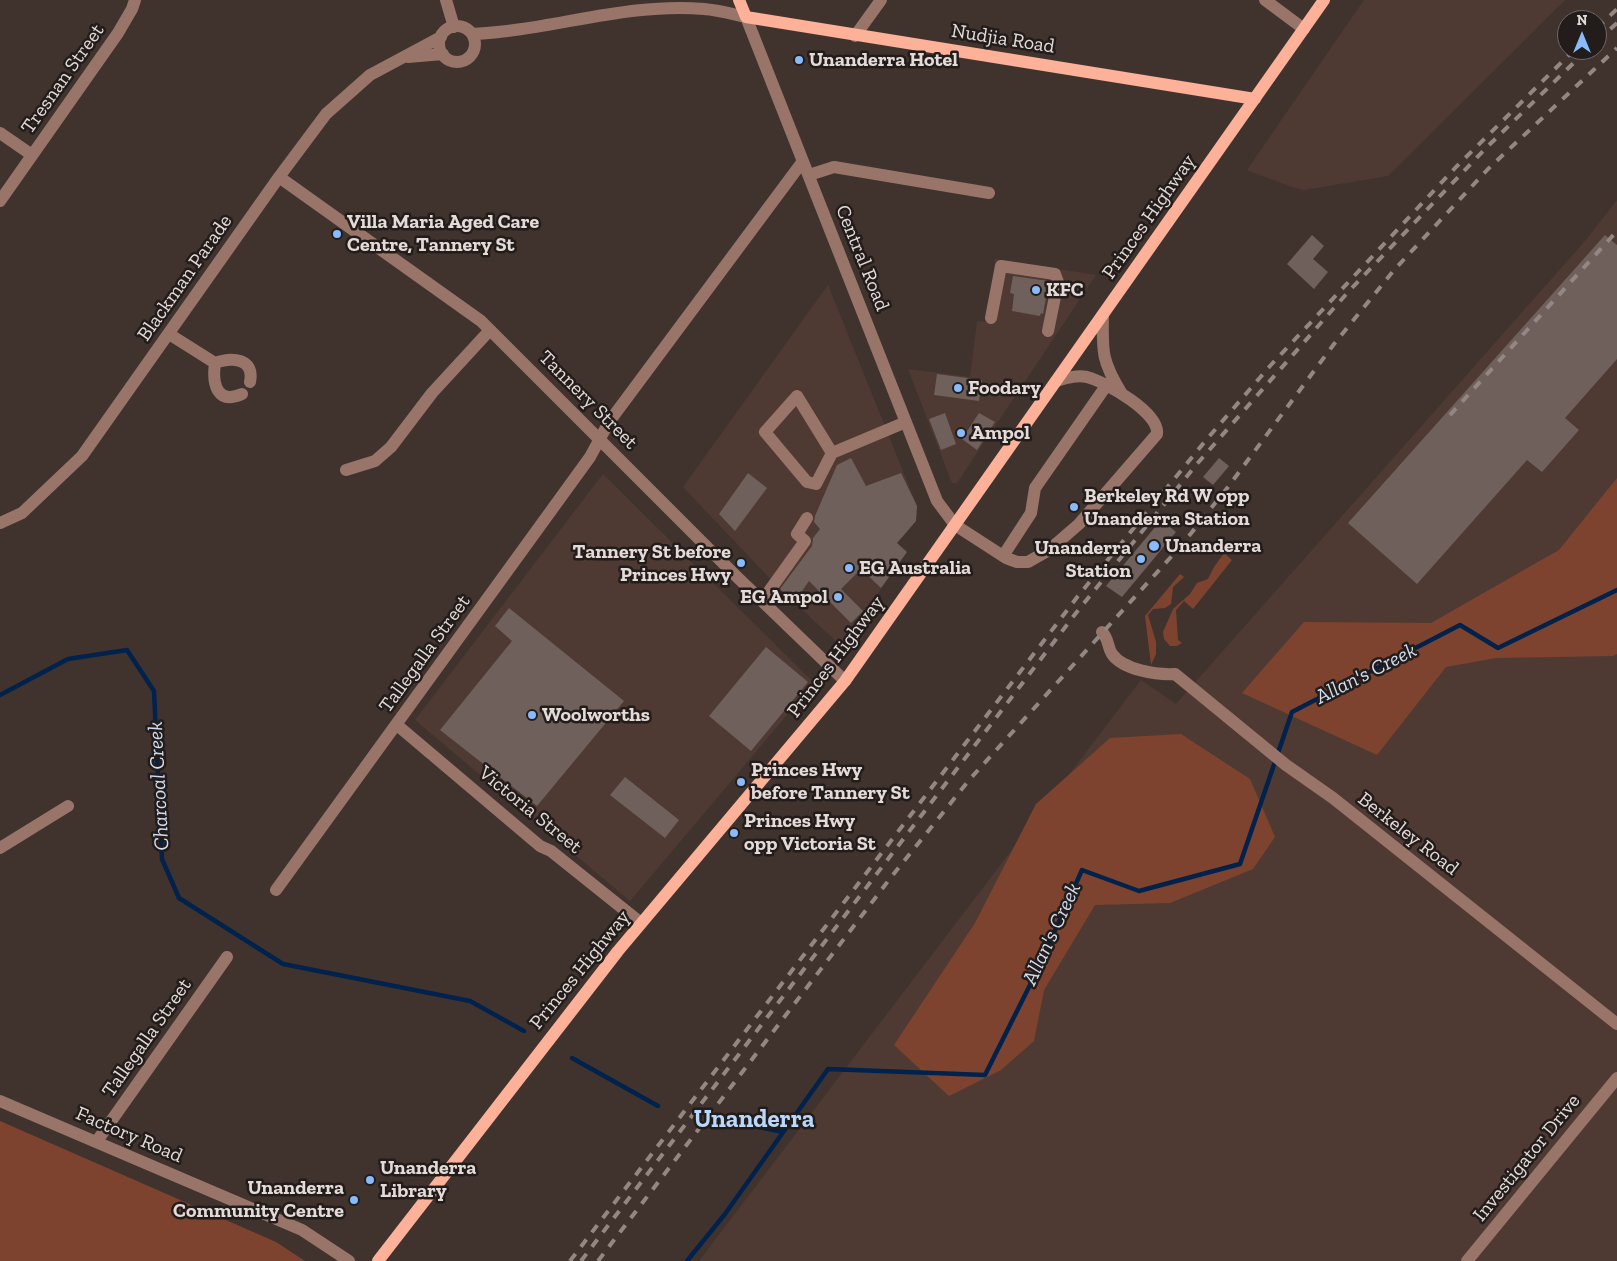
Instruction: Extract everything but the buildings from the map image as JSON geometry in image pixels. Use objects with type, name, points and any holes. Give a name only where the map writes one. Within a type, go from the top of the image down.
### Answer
[{"type":"main road","name":"Central Road","points":[[739,0],[746,17]]},
{"type":"main road","name":"Princes Highway","points":[[378,1261],[641,923],[845,681],[1324,0]]},
{"type":"main road","name":"Nudjia Road","points":[[746,17],[1255,99]]},
{"type":"street","name":"Tresnan Street","points":[[0,201],[118,33],[135,0]]},
{"type":"street","points":[[446,0],[454,27]]},
{"type":"street","points":[[855,36],[881,0]]},
{"type":"street","points":[[1265,0],[1304,29]]},
{"type":"street","points":[[472,34],[475,46],[472,55],[459,62],[450,60],[443,54],[440,46],[441,37],[454,27],[464,28],[472,34],[501,33],[588,17],[666,9],[702,8],[746,17]]},
{"type":"street","name":"Central Road","points":[[746,17],[937,501],[955,525]]},
{"type":"street","points":[[475,46],[501,33]]},
{"type":"street","name":"Blackman Parade","points":[[0,523],[22,513],[82,456],[279,177],[326,114],[370,74],[441,37]]},
{"type":"street","name":"Blackman Parade","points":[[403,58],[443,54]]},
{"type":"street","points":[[0,133],[32,155]]},
{"type":"street","name":"Tallegalla Street","points":[[276,890],[590,457],[608,422],[803,161]]},
{"type":"street","points":[[809,175],[834,167],[989,193]]},
{"type":"street","name":"Tannery Street","points":[[279,177],[481,321],[845,681]]},
{"type":"street","points":[[991,318],[1001,266],[1055,274],[1058,282],[1048,331]]},
{"type":"street","points":[[1103,315],[1104,358],[1110,375],[1122,394]]},
{"type":"street","points":[[346,470],[375,461],[391,447],[432,393],[490,330]]},
{"type":"street","points":[[169,334],[215,364]]},
{"type":"street","points":[[215,364],[227,359],[238,360],[248,365],[252,374],[250,382]]},
{"type":"street","points":[[215,364],[213,377],[218,390],[225,397],[233,398],[242,394]]},
{"type":"street","points":[[955,525],[1003,556],[1017,562],[1028,562],[1043,554],[1063,539],[1153,440],[1158,429],[1155,422],[1122,394],[1082,376],[1056,381]]},
{"type":"street","points":[[1003,556],[1031,513],[1035,488],[1106,386]]},
{"type":"street","points":[[832,453],[797,396],[765,432],[806,482],[816,484],[832,453],[906,422]]},
{"type":"street","points":[[762,601],[805,541],[797,534],[807,518]]},
{"type":"street","name":"Berkeley Road","points":[[1102,632],[1108,641],[1112,653],[1124,663],[1157,675],[1175,674],[1266,750],[1333,798],[1617,1024]]},
{"type":"street","name":"Victoria Street","points":[[397,725],[540,846],[551,851],[641,923]]},
{"type":"street","points":[[0,848],[68,806]]},
{"type":"street","name":"Tallegalla Street","points":[[97,1141],[227,957]]},
{"type":"street","name":"Investigator Drive","points":[[1467,1261],[1617,1078]]},
{"type":"street","name":"Factory Road","points":[[0,1101],[302,1230],[349,1261]]},
{"type":"shaded area","points":[[1364,0],[1565,0],[1388,176],[1304,190],[1247,170]]},
{"type":"shaded area","points":[[1617,200],[1617,1261],[699,1261],[1141,680],[1176,704],[1585,241]]},
{"type":"shaded area","points":[[995,259],[1096,275],[957,483],[952,483],[908,369],[970,377],[977,321],[990,322]]},
{"type":"shaded area","points":[[828,285],[917,506],[916,521],[897,543],[907,552],[841,646],[777,586],[683,487]]},
{"type":"shaded area","points":[[603,474],[814,683],[630,901],[415,720]]},
{"type":"shaded area","points":[[1617,478],[1617,654],[1613,656],[1496,658],[1446,667],[1377,755],[1242,693],[1304,622],[1431,623],[1559,550]]},
{"type":"shaded area","points":[[1224,553],[1232,560],[1193,609],[1184,601],[1176,610],[1178,640],[1182,643],[1177,646],[1170,646],[1164,639],[1163,632],[1173,609],[1190,594],[1197,583],[1208,579]]},
{"type":"shaded area","points":[[1180,574],[1184,577],[1173,587],[1171,604],[1165,608],[1153,609],[1148,615],[1156,642],[1156,654],[1151,665],[1145,616]]},
{"type":"shaded area","points":[[1181,734],[1250,779],[1275,837],[1253,869],[1170,903],[1095,905],[1044,990],[1034,1041],[1001,1070],[949,1096],[894,1045],[975,923],[1036,804],[1110,738]]},
{"type":"shaded area","points":[[0,1121],[276,1242],[305,1261],[0,1261]]},
{"type":"waterway","name":"Allan's Creek","points":[[687,1261],[725,1214],[828,1069],[985,1075],[1036,973],[1082,870],[1139,891],[1240,864],[1292,712],[1460,625],[1498,648],[1617,590]]},
{"type":"waterway","name":"Charcoal Creek","points":[[0,695],[68,659],[127,650],[154,691],[162,859],[179,898],[283,964],[470,1001],[524,1031]]},
{"type":"waterway","name":"Charcoal Creek","points":[[572,1058],[658,1106]]},
{"type":"waterway","name":"Charcoal Creek","points":[[740,1123],[783,1132]]},
{"type":"railway","points":[[1607,18],[1617,9]]},
{"type":"railway","points":[[1607,32],[1617,23]]},
{"type":"railway","points":[[598,1261],[892,876],[970,779],[1180,547],[1228,487],[1334,344],[1395,269],[1488,169],[1617,48]]},
{"type":"railway","points":[[570,1261],[1078,596],[1207,439],[1270,366],[1456,167],[1564,60]]},
{"type":"railway","points":[[581,1261],[1076,613],[1196,465],[1349,291],[1488,146],[1577,60]]},
{"type":"railway","points":[[1450,415],[1617,231]]},
{"type":"place","name":"Unanderra Hotel","points":[[799,60]]},
{"type":"place","name":"Villa Maria Aged Care Centre, Tannery St","points":[[337,234]]},
{"type":"place","name":"KFC","points":[[1036,290]]},
{"type":"place","name":"Foodary","points":[[958,388]]},
{"type":"place","name":"Ampol","points":[[961,433]]},
{"type":"place","name":"Berkeley Rd W opp Unanderra Station","points":[[1074,507]]},
{"type":"place","name":"Unanderra","points":[[1154,546]]},
{"type":"place","name":"Unanderra Station","points":[[1141,559]]},
{"type":"place","name":"Tannery St before Princes Hwy","points":[[741,563]]},
{"type":"place","name":"EG Australia","points":[[849,568]]},
{"type":"place","name":"EG Ampol","points":[[838,597]]},
{"type":"place","name":"Woolworths","points":[[532,715]]},
{"type":"place","name":"Princes Hwy before Tannery St","points":[[741,782]]},
{"type":"place","name":"Princes Hwy opp Victoria St","points":[[734,833]]},
{"type":"place","name":"Unanderra Library","points":[[370,1180]]},
{"type":"place","name":"Unanderra Community Centre","points":[[354,1200]]},
{"type":"district","name":"Unanderra","points":[[754,1120]]}]
